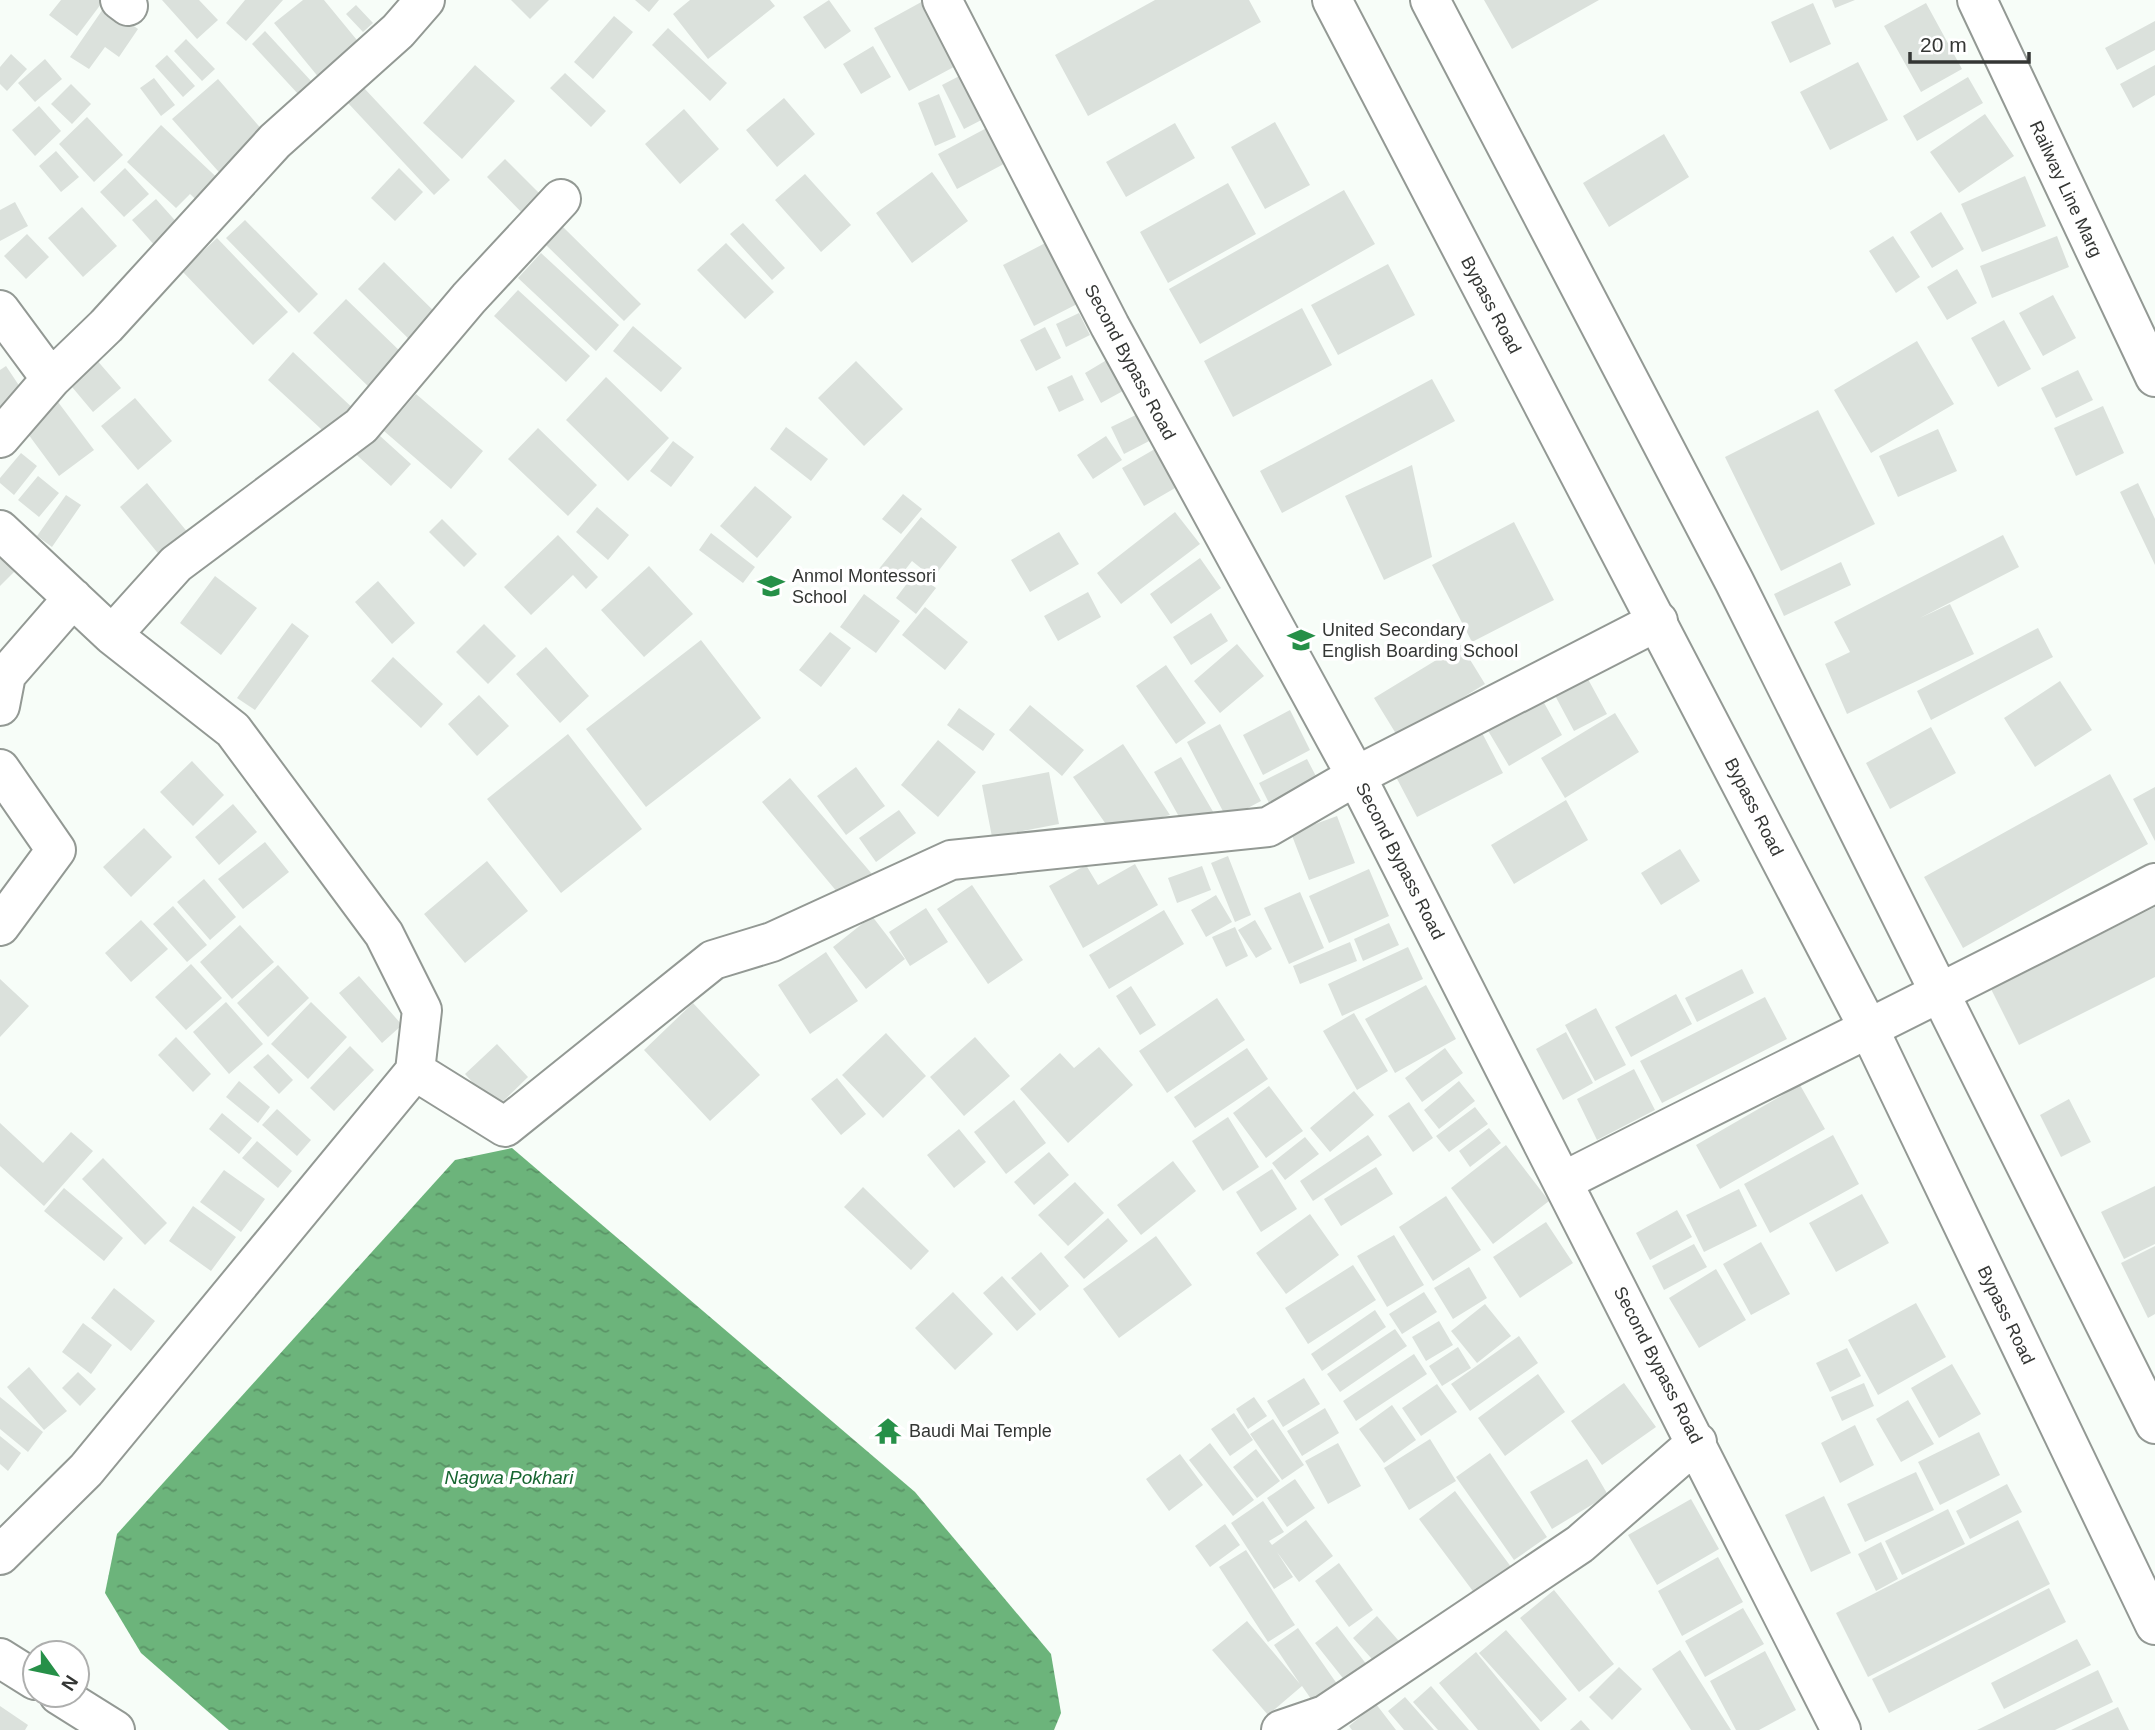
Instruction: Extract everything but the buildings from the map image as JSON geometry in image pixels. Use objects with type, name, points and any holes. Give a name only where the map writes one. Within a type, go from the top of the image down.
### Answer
[{"type":"street","points":[[0,438],[51,379],[106,326],[275,141],[398,31],[425,0]]},
{"type":"street","name":"Second Bypass Road","points":[[942,0],[1110,326],[1356,776],[1697,1442],[1841,1730]]},
{"type":"street","name":"Bypass Road","points":[[1332,0],[1868,1027],[2155,1625]]},
{"type":"street","points":[[1430,0],[1734,581],[2155,1424]]},
{"type":"street","name":"Railway Line Marg","points":[[1977,0],[2155,377]]},
{"type":"street","points":[[112,635],[176,564],[361,426],[470,298],[561,199]]},
{"type":"street","points":[[0,310],[51,379]]},
{"type":"street","points":[[0,530],[112,635],[233,730],[384,934],[422,1010],[415,1071],[86,1470],[0,1555]]},
{"type":"street","points":[[0,706],[6,675],[74,598]]},
{"type":"street","points":[[415,1071],[505,1127],[713,960],[772,942],[951,860],[1268,827],[1356,776],[1658,621]]},
{"type":"street","points":[[0,769],[56,850],[0,926]]},
{"type":"street","points":[[1564,1181],[1868,1027],[1941,994],[2155,883]]},
{"type":"street","points":[[1281,1730],[1325,1714],[1580,1544],[1697,1442]]},
{"type":"street","points":[[0,1658],[21,1671]]},
{"type":"street","points":[[81,1709],[115,1730]]},
{"type":"water","name":"Nagwa Pokhari","points":[[512,1148],[915,1492],[1051,1654],[1061,1713],[1054,1730],[229,1730],[141,1653],[105,1593],[117,1534],[455,1160]]},
{"type":"place","name":"Anmol Montessori School","points":[[771,586]]},
{"type":"place","name":"United Secondary English Boarding School","points":[[1301,640]]},
{"type":"place","name":"Baudi Mai Temple","points":[[888,1431]]}]
